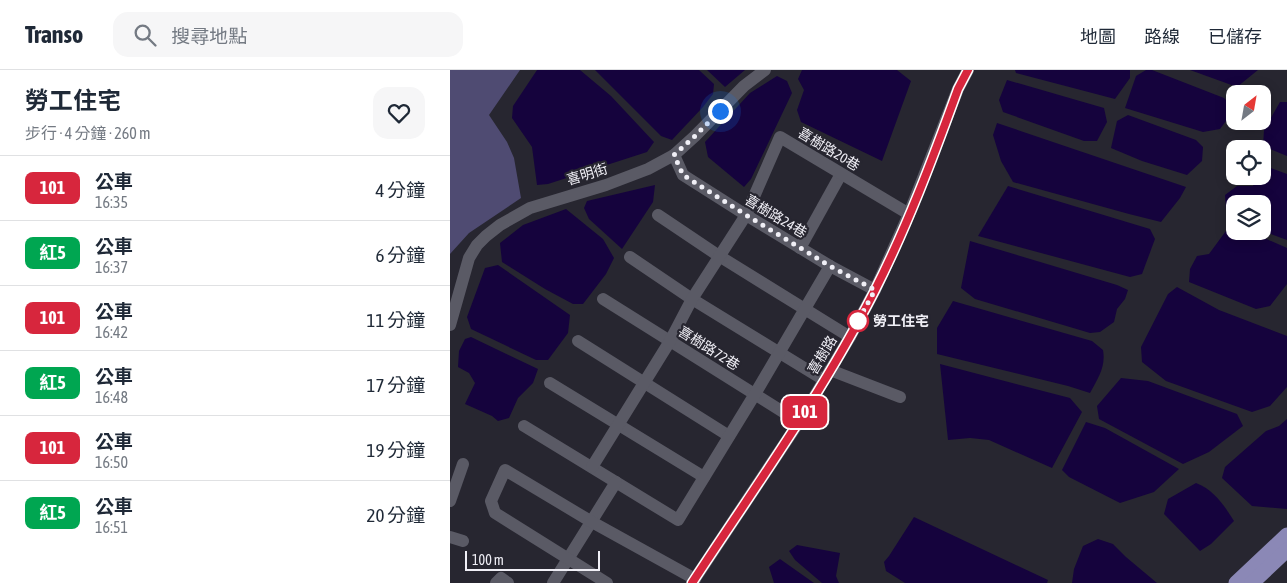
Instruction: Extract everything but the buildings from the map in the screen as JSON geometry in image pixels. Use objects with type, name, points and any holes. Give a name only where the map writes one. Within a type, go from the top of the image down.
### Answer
[{"type":"main road","points":[[1236,583],[1287,535]]},
{"type":"main road","points":[[1252,583],[1286,553]]},
{"type":"street","name":"喜明街","points":[[450,325],[469,258],[477,245],[500,225],[530,208],[606,185],[648,169],[674,155],[744,86],[765,70]]},
{"type":"street","name":"喜樹路","points":[[693,581],[800,422],[850,337],[875,290],[909,214],[958,89],[968,70]]},
{"type":"street","name":"喜樹路20巷","points":[[746,215],[780,137],[909,214]]},
{"type":"street","name":"喜樹路24巷","points":[[674,155],[683,175],[830,266],[875,290]]},
{"type":"street","points":[[800,248],[842,174]]},
{"type":"street","points":[[658,215],[719,256],[850,337]]},
{"type":"street","points":[[592,467],[670,340],[692,299],[746,215]]},
{"type":"street","points":[[630,257],[692,299],[779,351],[827,375],[900,397]]},
{"type":"street","points":[[524,426],[678,520],[830,266]]},
{"type":"street","name":"喜樹路72巷","points":[[603,299],[800,422]]},
{"type":"street","points":[[578,341],[729,436]]},
{"type":"street","points":[[550,383],[704,478]]},
{"type":"street","points":[[450,501],[463,464]]},
{"type":"street","points":[[607,583],[495,513],[491,501],[505,470],[693,581]]},
{"type":"street","points":[[553,583],[616,482]]},
{"type":"street","points":[[450,537],[463,541]]},
{"type":"shaded area","points":[[450,70],[520,70],[489,115],[507,142],[514,158],[521,198],[469,233],[450,254]]},
{"type":"shaded area","points":[[537,70],[580,70],[611,96],[654,142],[647,152],[548,184],[537,185],[532,147],[512,118],[513,106]]},
{"type":"shaded area","points":[[595,70],[699,70],[714,84],[713,94],[672,140],[661,136]]},
{"type":"shaded area","points":[[707,70],[745,70],[725,87]]},
{"type":"shaded area","points":[[802,70],[897,70],[911,81],[882,161],[801,122],[797,110],[804,90],[798,79]]},
{"type":"shaded area","points":[[1015,70],[1130,70],[1130,78],[1115,99],[1016,73]]},
{"type":"shaded area","points":[[1146,70],[1152,70],[1224,98],[1226,100],[1226,121],[1220,129],[1203,132],[1125,108],[1136,76]]},
{"type":"shaded area","points":[[1190,70],[1258,70],[1239,85],[1231,85]]},
{"type":"shaded area","points":[[777,76],[787,81],[792,93],[751,179],[744,187],[708,157],[705,142],[750,93]]},
{"type":"shaded area","points":[[1007,80],[1104,108],[1107,122],[1097,141],[1084,141],[1003,112],[999,100]]},
{"type":"shaded area","points":[[1280,102],[1287,102],[1287,156],[1271,149],[1271,140],[1263,140],[1264,130],[1271,130],[1271,118]]},
{"type":"shaded area","points":[[1128,115],[1196,140],[1203,147],[1202,161],[1187,175],[1142,161],[1111,148],[1117,121]]},
{"type":"shaded area","points":[[997,123],[1186,187],[1180,198],[1161,222],[1013,182],[1001,161],[993,135]]},
{"type":"shaded area","points":[[1271,168],[1287,174],[1287,240],[1271,234],[1271,195],[1226,195],[1226,210],[1225,195],[1237,186],[1271,185]]},
{"type":"shaded area","points":[[655,185],[653,202],[622,249],[589,219],[584,208],[587,201]]},
{"type":"shaded area","points":[[1008,186],[1150,229],[1155,239],[1142,274],[1130,277],[978,236]]},
{"type":"shaded area","points":[[566,209],[603,239],[614,258],[606,274],[583,304],[573,304],[502,262],[500,243],[523,225]]},
{"type":"shaded area","points":[[1226,231],[1226,240],[1269,240],[1287,248],[1287,284],[1270,306],[1256,309],[1189,282],[1190,269],[1197,256],[1209,254]]},
{"type":"shaded area","points":[[970,241],[1117,285],[1128,290],[1125,299],[1117,309],[1114,322],[1100,332],[1090,333],[975,299],[961,288]]},
{"type":"shaded area","points":[[498,265],[570,315],[568,333],[548,360],[536,360],[471,329],[467,317],[485,268]]},
{"type":"shaded area","points":[[1177,287],[1219,310],[1287,336],[1287,387],[1270,406],[1252,412],[1166,381],[1142,362],[1141,347],[1168,294]]},
{"type":"shaded area","points":[[953,301],[1092,341],[1103,350],[1104,356],[1101,372],[1090,393],[937,354],[937,328]]},
{"type":"shaded area","points":[[471,337],[538,369],[533,383],[518,398],[509,418],[498,421],[492,416],[465,404],[475,383],[469,373],[458,367],[459,351],[465,339]]},
{"type":"shaded area","points":[[940,364],[1070,398],[1082,412],[1052,468],[989,440],[970,438],[948,440]]},
{"type":"shaded area","points":[[1121,378],[1148,381],[1237,414],[1243,426],[1209,452],[1183,464],[1099,419],[1097,406]]},
{"type":"shaded area","points":[[1287,419],[1287,509],[1252,506],[1222,478],[1225,467],[1266,431],[1279,426]]},
{"type":"shaded area","points":[[1086,422],[1105,428],[1179,469],[1154,492],[1120,503],[1069,477],[1062,470]]},
{"type":"shaded area","points":[[1196,483],[1213,494],[1234,521],[1211,544],[1200,551],[1164,514],[1168,499]]},
{"type":"shaded area","points":[[914,517],[1048,580],[1047,583],[905,583],[886,571],[884,562]]},
{"type":"shaded area","points":[[1098,539],[1113,544],[1157,583],[1072,583],[1074,569],[1083,546]]},
{"type":"shaded area","points":[[797,545],[840,553],[836,576],[839,583],[822,583],[795,560],[789,551]]},
{"type":"shaded area","points":[[780,559],[814,583],[774,583],[769,567]]},
{"type":"bus line","name":"101","points":[[692,583],[800,422],[850,337],[875,290],[909,214],[958,89],[968,70]]},
{"type":"place","name":"勞工住宅","points":[[858,321]]},
{"type":"route","points":[[720,111],[674,155],[683,175],[830,266],[875,290],[858,321]]}]
